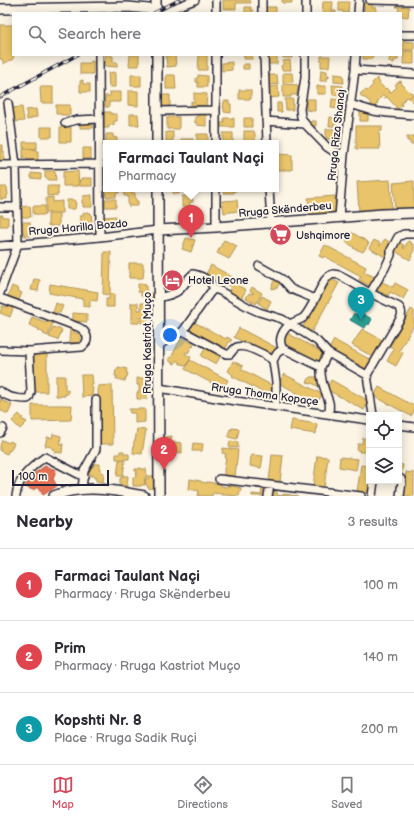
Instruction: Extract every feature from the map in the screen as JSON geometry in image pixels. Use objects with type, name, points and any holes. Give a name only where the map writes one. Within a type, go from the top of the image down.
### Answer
[{"type":"street","points":[[156,0],[156,12]]},
{"type":"street","points":[[0,9],[128,7],[149,9],[156,12],[168,10],[195,0]]},
{"type":"street","points":[[216,0],[216,12]]},
{"type":"street","points":[[262,0],[262,12]]},
{"type":"street","points":[[306,0],[306,12]]},
{"type":"street","points":[[358,12],[359,0]]},
{"type":"street","points":[[370,0],[414,1]]},
{"type":"street","points":[[402,35],[414,35]]},
{"type":"street","points":[[99,56],[100,237]]},
{"type":"street","points":[[157,56],[157,140]]},
{"type":"street","points":[[216,56],[216,140]]},
{"type":"street","points":[[264,56],[267,140]]},
{"type":"street","points":[[305,56],[305,78],[300,109],[301,116],[305,124],[327,147],[344,155]]},
{"type":"street","name":"Rruga Riza Shanaj","points":[[339,217],[344,155],[356,56]]},
{"type":"street","points":[[355,70],[414,74]]},
{"type":"street","points":[[0,293],[18,244],[16,165],[8,103]]},
{"type":"street","points":[[350,104],[373,111],[414,115]]},
{"type":"street","points":[[157,111],[216,110]]},
{"type":"street","points":[[65,123],[77,120],[99,119]]},
{"type":"street","points":[[266,121],[305,124]]},
{"type":"street","points":[[0,165],[100,164]]},
{"type":"street","name":"Rruga Kastriot Muço","points":[[158,192],[159,496]]},
{"type":"street","points":[[216,192],[216,227]]},
{"type":"street","points":[[269,192],[271,223]]},
{"type":"street","points":[[0,207],[16,207]]},
{"type":"street","name":"Rruga Skënderbeu","points":[[158,230],[414,213]]},
{"type":"street","name":"Rruga Harilla Bozdo","points":[[0,246],[158,230]]},
{"type":"street","points":[[370,293],[391,255],[391,250],[398,238],[404,234],[414,234]]},
{"type":"street","points":[[259,266],[282,279],[291,288],[315,299]]},
{"type":"street","points":[[158,298],[177,292],[182,288],[189,277],[193,274],[198,275],[208,280],[214,289],[250,308],[282,319],[291,324],[317,341],[328,352],[367,375]]},
{"type":"street","points":[[282,349],[280,338],[284,330],[291,324],[303,318],[325,280],[328,276],[333,274],[339,275],[370,293],[399,307],[402,313],[401,317],[367,375],[373,412]]},
{"type":"street","points":[[159,345],[183,331],[214,289]]},
{"type":"street","points":[[0,298],[78,327],[86,334],[86,342],[82,347],[29,351],[0,350]]},
{"type":"street","points":[[183,331],[226,354],[230,354],[238,347],[243,347],[269,357],[273,361],[276,382],[276,407]]},
{"type":"street","points":[[273,361],[282,349]]},
{"type":"street","points":[[282,349],[321,367]]},
{"type":"street","points":[[0,391],[3,394],[10,396],[24,399],[29,398],[31,387],[29,351]]},
{"type":"street","points":[[328,352],[321,367],[322,384],[329,403],[329,414]]},
{"type":"street","name":"Rruga Thoma Kopaçe","points":[[159,388],[366,420]]},
{"type":"street","points":[[82,489],[84,471],[96,449],[96,400]]},
{"type":"street","points":[[402,425],[414,427]]},
{"type":"street","points":[[16,496],[19,484],[26,473],[45,457],[84,477]]},
{"type":"street","points":[[219,479],[361,496]]},
{"type":"street","points":[[372,496],[374,484]]},
{"type":"street","points":[[400,496],[402,484]]},
{"type":"street","points":[[268,496],[270,485]]},
{"type":"street","points":[[54,496],[73,490],[82,489],[112,490],[144,496]]},
{"type":"building: Homes","points":[[223,0],[250,0],[251,3],[236,3],[236,9],[223,9]]},
{"type":"building: Homes","points":[[282,0],[292,0],[292,3],[282,3]]},
{"type":"building: Homes","points":[[323,2],[333,2],[332,11],[336,12],[322,12]]},
{"type":"building: Homes","points":[[339,2],[349,2],[348,12],[339,11]]},
{"type":"building: Homes","points":[[364,3],[372,3],[372,7],[376,7],[376,12],[364,12]]},
{"type":"building: Homes","points":[[397,6],[409,7],[408,17],[402,16],[402,12],[398,12],[399,7],[396,7]]},
{"type":"building: Homes","points":[[245,7],[251,7],[251,10],[253,10],[253,12],[245,12]]},
{"type":"building: Homes","points":[[265,7],[276,7],[276,12],[265,12]]},
{"type":"building: Homes","points":[[0,25],[12,25],[13,59],[3,64],[3,60],[0,59]]},
{"type":"building: Homes","points":[[403,41],[414,42],[414,50],[402,50]]},
{"type":"building: Homes","points":[[404,51],[414,51],[414,64],[403,64]]},
{"type":"building: Homes","points":[[105,56],[113,56],[113,62],[117,62],[117,67],[105,66]]},
{"type":"building: Homes","points":[[130,56],[139,56],[139,66],[129,66]]},
{"type":"building: Homes","points":[[166,56],[175,56],[176,66],[167,67]]},
{"type":"building: Homes","points":[[199,56],[207,56],[207,70],[198,70]]},
{"type":"building: Homes","points":[[244,56],[252,56],[252,59],[244,59]]},
{"type":"building: Homes","points":[[268,56],[277,56],[277,64],[268,64]]},
{"type":"building: Homes","points":[[283,56],[292,56],[292,58],[283,58]]},
{"type":"building: Homes","points":[[321,56],[330,56],[329,67],[321,67]]},
{"type":"building: Homes","points":[[363,56],[373,56],[372,59],[363,59]]},
{"type":"building: Homes","points":[[390,56],[398,56],[398,60],[394,61],[394,63],[389,62]]},
{"type":"building: Homes","points":[[290,60],[291,70],[282,70],[281,66],[283,65],[283,61]]},
{"type":"building: Homes","points":[[90,61],[93,61],[93,74],[80,74],[80,63],[90,63]]},
{"type":"building: Homes","points":[[232,62],[232,70],[222,71],[222,63]]},
{"type":"building: Homes","points":[[243,64],[249,64],[249,69],[243,69]]},
{"type":"building: Homes","points":[[321,70],[327,71],[329,78],[327,77],[327,81],[320,81]]},
{"type":"building: Homes","points":[[115,72],[115,87],[109,87],[108,73]]},
{"type":"building: Homes","points":[[283,73],[292,73],[293,82],[283,83]]},
{"type":"building: Homes","points":[[334,74],[343,75],[344,83],[334,82]]},
{"type":"building: Homes","points":[[131,75],[141,75],[141,86],[131,86]]},
{"type":"building: Homes","points":[[166,75],[175,75],[176,89],[166,89]]},
{"type":"building: Homes","points":[[198,75],[207,76],[207,87],[198,87],[196,78],[198,78]]},
{"type":"building: Homes","points":[[268,75],[277,75],[278,84],[270,85]]},
{"type":"building: Homes","points":[[377,78],[379,83],[385,89],[386,88],[390,91],[385,96],[383,95],[377,102],[376,107],[373,108],[370,104],[371,103],[360,94],[365,90],[367,91]]},
{"type":"building: Homes","points":[[83,80],[83,84],[90,84],[90,92],[80,92],[80,81]]},
{"type":"building: Homes","points":[[400,81],[413,94],[401,103],[402,105],[397,110],[387,97],[384,97],[397,87],[395,85]]},
{"type":"building: Homes","points":[[283,84],[298,85],[297,95],[283,97]]},
{"type":"building: Homes","points":[[332,85],[343,86],[342,95],[333,95]]},
{"type":"building: Homes","points":[[278,86],[279,97],[268,98],[268,87]]},
{"type":"building: Homes","points":[[317,86],[326,86],[326,94],[317,94]]},
{"type":"building: Homes","points":[[40,87],[53,87],[53,103],[41,103]]},
{"type":"building: Homes","points":[[239,90],[251,90],[251,99],[239,99]]},
{"type":"building: Homes","points":[[128,91],[138,91],[138,106],[128,105]]},
{"type":"building: Homes","points":[[110,92],[121,92],[121,102],[109,102],[109,107],[105,107],[105,96],[110,96]]},
{"type":"building: Homes","points":[[194,93],[207,94],[206,106],[191,105],[191,101],[194,102]]},
{"type":"building: Homes","points":[[413,94],[414,95],[414,103],[409,98]]},
{"type":"building: Homes","points":[[161,95],[170,95],[170,106],[168,106],[168,109],[161,109]]},
{"type":"building: Homes","points":[[285,99],[293,99],[293,110],[286,110]]},
{"type":"building: Homes","points":[[306,99],[315,99],[315,111],[306,110]]},
{"type":"building: Homes","points":[[332,99],[342,100],[341,109],[331,108]]},
{"type":"building: Homes","points":[[224,101],[229,101],[229,104],[231,104],[231,113],[224,112]]},
{"type":"building: Homes","points":[[277,103],[281,103],[282,112],[277,112]]},
{"type":"building: Homes","points":[[56,105],[70,105],[70,115],[56,114]]},
{"type":"building: Homes","points":[[22,107],[24,121],[13,122],[12,108]]},
{"type":"building: Homes","points":[[36,109],[37,117],[27,120],[26,110]]},
{"type":"building: Homes","points":[[339,111],[346,111],[346,122],[339,122]]},
{"type":"building: Homes","points":[[104,112],[117,114],[117,121],[114,121],[114,125],[109,125],[109,128],[104,128]]},
{"type":"building: Homes","points":[[360,112],[368,113],[368,121],[360,121]]},
{"type":"building: Homes","points":[[130,114],[138,114],[139,125],[130,125]]},
{"type":"building: Homes","points":[[197,115],[206,115],[206,126],[197,125],[197,123],[195,123],[195,117],[197,117]]},
{"type":"building: Homes","points":[[167,117],[179,117],[179,129],[167,129]]},
{"type":"building: Homes","points":[[330,117],[334,118],[336,121],[334,126],[329,126]]},
{"type":"building: Homes","points":[[224,118],[234,118],[234,127],[221,127],[221,123],[224,123]]},
{"type":"building: Homes","points":[[244,118],[252,118],[252,127],[244,127]]},
{"type":"building: Homes","points":[[91,121],[93,128],[80,128],[80,122]]},
{"type":"building: Homes","points":[[311,121],[316,121],[316,126],[311,126]]},
{"type":"building: Homes","points":[[356,126],[382,126],[382,131],[379,131],[380,149],[356,149]]},
{"type":"building: Homes","points":[[41,127],[52,127],[52,137],[41,137]]},
{"type":"building: Homes","points":[[60,127],[71,127],[71,142],[60,142]]},
{"type":"building: Homes","points":[[326,129],[337,129],[337,139],[326,139]]},
{"type":"building: Homes","points":[[244,131],[254,131],[255,140],[244,140]]},
{"type":"building: Homes","points":[[166,132],[173,132],[173,140],[166,140]]},
{"type":"building: Homes","points":[[223,133],[233,133],[233,140],[223,140]]},
{"type":"building: Homes","points":[[106,134],[113,134],[113,137],[117,138],[117,140],[106,140]]},
{"type":"building: Homes","points":[[197,134],[208,134],[208,140],[197,140]]},
{"type":"building: Homes","points":[[414,136],[414,144],[410,144],[410,141],[407,141],[407,137]]},
{"type":"building: Homes","points":[[181,139],[193,139],[193,140]]},
{"type":"building: Homes","points":[[23,142],[37,142],[37,149],[23,148]]},
{"type":"building: Homes","points":[[0,145],[3,145],[4,160],[0,160]]},
{"type":"building: Homes","points":[[83,148],[91,148],[91,159],[83,159]]},
{"type":"building: Homes","points":[[23,149],[36,149],[36,151],[38,151],[38,160],[27,160],[27,158],[23,158]]},
{"type":"building: Homes","points":[[279,154],[292,155],[292,170],[279,170]]},
{"type":"building: Homes","points":[[45,171],[55,171],[56,180],[48,180],[48,178],[45,178]]},
{"type":"building: Homes","points":[[78,171],[79,186],[63,186],[63,172]]},
{"type":"building: Homes","points":[[31,173],[41,174],[41,179],[31,178]]},
{"type":"building: Homes","points":[[81,178],[92,178],[92,186],[80,186],[79,180],[82,180]]},
{"type":"building: Homes","points":[[390,180],[392,210],[359,212],[357,182]]},
{"type":"building: Homes","points":[[414,181],[414,209],[395,210],[393,183]]},
{"type":"building: Homes","points":[[47,186],[59,186],[58,195],[47,196]]},
{"type":"building: Homes","points":[[0,187],[7,187],[7,199],[0,199]]},
{"type":"building: Homes","points":[[105,192],[119,192],[116,193],[116,197],[106,197]]},
{"type":"building: Homes","points":[[124,192],[135,193],[135,199],[138,201],[138,206],[128,206],[128,196],[124,196]]},
{"type":"building: Homes","points":[[173,192],[179,192],[179,194],[173,194]]},
{"type":"building: Homes","points":[[92,195],[92,207],[83,207],[83,196]]},
{"type":"building: Homes","points":[[182,196],[190,196],[190,200],[193,199],[193,202],[190,202],[190,207],[182,207]]},
{"type":"building: Homes","points":[[335,196],[336,212],[310,215],[308,198]]},
{"type":"building: Homes","points":[[53,197],[53,202],[62,201],[62,213],[46,213],[46,198]]},
{"type":"building: Homes","points":[[105,199],[116,199],[116,207],[105,207]]},
{"type":"building: Homes","points":[[67,200],[75,200],[75,209],[67,209]]},
{"type":"building: Homes","points":[[237,200],[238,211],[224,213],[222,201]]},
{"type":"building: Homes","points":[[30,206],[31,217],[19,217],[18,207]]},
{"type":"building: Homes","points":[[33,206],[45,206],[45,215],[33,214]]},
{"type":"building: Homes","points":[[83,213],[91,213],[92,223],[80,224],[80,216],[83,216]]},
{"type":"building: Homes","points":[[48,214],[59,214],[59,226],[48,226]]},
{"type":"building: Homes","points":[[0,215],[3,215],[3,217],[8,217],[8,226],[0,226]]},
{"type":"building: Homes","points":[[116,216],[117,224],[104,225],[104,217]]},
{"type":"building: Homes","points":[[21,222],[30,222],[31,236],[24,236],[24,232],[19,232]]},
{"type":"building: Homes","points":[[351,232],[369,243],[363,252],[353,248],[354,247],[346,242]]},
{"type":"building: Homes","points":[[186,238],[195,240],[191,252],[182,249]]},
{"type":"building: Homes","points":[[385,239],[392,244],[387,254],[387,258],[369,248],[374,240],[380,243],[380,246]]},
{"type":"building: Homes","points":[[224,240],[237,246],[229,259],[217,253]]},
{"type":"building: Homes","points":[[408,241],[414,245],[414,250],[410,260],[393,250],[397,242],[404,245],[404,249]]},
{"type":"building: Homes","points":[[325,245],[366,267],[364,272],[377,278],[372,287],[359,280],[361,276],[324,256],[323,258],[319,256]]},
{"type":"building: Homes","points":[[104,252],[111,252],[109,295],[103,294]]},
{"type":"building: Homes","points":[[129,263],[143,263],[143,278],[129,278]]},
{"type":"building: Homes","points":[[211,265],[236,279],[234,283],[246,290],[241,299],[228,292],[231,287],[206,274]]},
{"type":"building: Homes","name":"Hotel Leone","points":[[168,274],[178,278],[178,282],[175,282],[175,288],[166,288]]},
{"type":"building: Homes","points":[[329,278],[339,283],[311,333],[302,328]]},
{"type":"building: Homes","points":[[34,279],[40,280],[38,291],[31,290]]},
{"type":"building: Homes","points":[[275,279],[280,282],[277,288],[275,287],[274,289],[271,289],[272,285]]},
{"type":"building: Homes","points":[[380,281],[393,287],[395,283],[408,290],[403,299],[390,292],[388,296],[375,289]]},
{"type":"building: Homes","points":[[50,284],[98,292],[97,301],[90,300],[90,307],[83,306],[83,299],[49,293]]},
{"type":"building: Homes","points":[[138,284],[146,285],[146,297],[141,296],[141,292],[138,292]]},
{"type":"building: Homes","points":[[12,286],[19,289],[18,291],[22,293],[19,300],[8,296]]},
{"type":"building: Homes","points":[[252,287],[262,293],[256,304],[246,298],[249,293],[254,293],[250,291]]},
{"type":"building: Homes","points":[[148,293],[153,293],[152,301],[147,301]]},
{"type":"building: Homes","points":[[109,294],[114,294],[114,307],[106,307],[106,299],[109,299]]},
{"type":"building: Homes","points":[[262,296],[271,301],[267,309],[258,303]]},
{"type":"building: Homes","points":[[56,303],[63,306],[60,313],[57,312],[57,314],[53,313]]},
{"type":"building: Homes","points":[[131,303],[138,303],[138,310],[141,310],[141,303],[148,303],[148,323],[141,323],[141,317],[139,317],[139,323],[131,323]]},
{"type":"building: Homes","points":[[8,304],[14,306],[10,317],[0,313],[2,306],[7,307]]},
{"type":"building: Homes","points":[[411,309],[414,311],[414,325],[399,351],[403,353],[396,366],[387,361],[394,349],[390,346]]},
{"type":"building: Homes","points":[[73,313],[87,314],[87,322],[73,321]]},
{"type":"building: Homes","points":[[32,317],[48,323],[49,321],[53,322],[48,336],[43,334],[44,333],[38,330],[39,329],[29,325]]},
{"type":"building: Homes","points":[[192,321],[226,339],[227,337],[232,340],[229,342],[225,350],[187,330]]},
{"type":"building: Homes","points":[[53,327],[62,330],[58,340],[49,337]]},
{"type":"building: Homes","points":[[239,328],[277,348],[272,358],[234,337]]},
{"type":"building: Homes","points":[[70,329],[74,330],[74,333],[81,334],[80,344],[69,342]]},
{"type":"building: Homes","points":[[362,329],[382,340],[373,357],[352,345]]},
{"type":"building: Homes","points":[[287,333],[324,353],[319,362],[282,342]]},
{"type":"building: Homes","points":[[181,337],[194,344],[188,353],[186,352],[185,354],[191,357],[186,366],[179,363],[177,360],[175,364],[168,360],[170,357],[171,358]]},
{"type":"building: Homes","points":[[334,340],[371,360],[366,369],[329,349]]},
{"type":"building: Homes","points":[[206,347],[221,355],[216,364],[201,356]]},
{"type":"building: Homes","points":[[31,352],[47,352],[47,392],[32,392]]},
{"type":"building: Homes","points":[[190,360],[228,380],[223,389],[185,369]]},
{"type":"building: Homes","points":[[233,361],[243,366],[241,369],[275,387],[270,396],[232,376],[233,375],[228,371]]},
{"type":"building: Homes","points":[[118,367],[127,369],[126,373],[128,373],[125,381],[116,379],[116,369],[118,370]]},
{"type":"building: Homes","points":[[284,374],[322,394],[317,404],[279,383]]},
{"type":"building: Homes","points":[[81,375],[92,375],[92,396],[82,397]]},
{"type":"building: Homes","points":[[56,376],[65,376],[65,390],[68,390],[68,394],[65,394],[65,396],[56,396]]},
{"type":"building: Homes","points":[[310,377],[319,377],[321,388],[307,382]]},
{"type":"building: Homes","points":[[137,378],[147,378],[147,399],[137,399],[139,385],[137,385]]},
{"type":"building: Homes","points":[[331,380],[369,401],[364,410],[326,389]]},
{"type":"building: Homes","points":[[112,385],[113,444],[99,444],[98,386]]},
{"type":"building: Homes","points":[[379,387],[414,406],[414,411],[411,416],[374,396]]},
{"type":"building: Homes","points":[[0,399],[12,405],[8,414],[0,410]]},
{"type":"building: Homes","points":[[32,405],[72,405],[71,420],[32,421]]},
{"type":"building: Homes","points":[[129,409],[145,409],[145,422],[135,423],[135,413],[130,413]]},
{"type":"building: Homes","points":[[19,414],[23,418],[21,419],[23,421],[24,420],[27,422],[20,429],[12,421]]},
{"type":"building: Homes","points":[[292,420],[317,424],[316,434],[290,430]]},
{"type":"building: Homes","points":[[232,428],[239,429],[237,439],[228,437],[230,429],[232,430]]},
{"type":"building: Homes","points":[[137,429],[146,430],[142,454],[133,453]]},
{"type":"building: Homes","points":[[53,434],[61,436],[60,444],[63,444],[62,453],[54,452],[55,449],[52,449],[52,447],[45,446],[47,437],[52,438]]},
{"type":"building: Homes","points":[[172,436],[171,441],[165,441],[165,437]]},
{"type":"building: Homes","points":[[363,438],[366,438],[366,452],[359,452],[360,451],[357,450],[358,444],[362,443]]},
{"type":"building: Homes","points":[[2,440],[9,443],[10,441],[14,443],[7,454],[0,451]]},
{"type":"building: Homes","points":[[230,441],[238,442],[238,448],[229,447]]},
{"type":"building: Homes","points":[[174,442],[182,443],[182,453],[174,452]]},
{"type":"building: Homes","points":[[193,443],[203,444],[202,451],[192,451]]},
{"type":"building: Homes","points":[[223,448],[238,450],[235,477],[224,475],[226,454],[222,453]]},
{"type":"building: Homes","points":[[120,451],[124,451],[124,454],[129,454],[129,459],[116,459],[116,454],[120,454]]},
{"type":"building: Homes","points":[[251,455],[263,456],[261,468],[250,466]]},
{"type":"building: Homes","points":[[272,455],[283,456],[280,482],[269,481]]},
{"type":"building: Homes","points":[[317,456],[328,457],[324,488],[313,486]]},
{"type":"building: Homes","points":[[340,457],[358,459],[356,470],[339,467]]},
{"type":"building: Homes","points":[[119,460],[125,460],[123,476],[117,476]]},
{"type":"building: Homes","points":[[94,464],[100,464],[101,472],[104,473],[103,482],[96,481],[94,476],[87,474],[88,466],[93,467]]},
{"type":"building: Homes","points":[[361,465],[366,466],[366,484],[370,484],[369,493],[357,492]]},
{"type":"building: Homes","points":[[135,469],[146,469],[147,477],[145,477],[145,485],[133,486],[133,477],[136,477],[137,471],[135,471]]},
{"type":"building: Homes","points":[[406,472],[414,473],[414,496],[403,496]]},
{"type":"building: Homes","points":[[122,476],[128,476],[127,486],[120,485],[120,478],[122,478]]},
{"type":"building: Homes","points":[[148,476],[154,476],[155,489],[148,488],[145,484],[145,479],[148,479]]},
{"type":"building: Homes","points":[[190,479],[207,483],[221,484],[221,486],[227,487],[228,485],[241,488],[239,496],[213,493],[212,496],[198,496],[199,491],[189,489]]},
{"type":"building: Homes","points":[[262,489],[266,490],[266,496],[252,496],[252,494],[261,495]]},
{"type":"building: Homes","points":[[270,491],[277,492],[277,495],[283,496],[269,496]]},
{"type":"building: Homes","points":[[283,494],[298,496],[283,496]]},
{"type":"building: Shops","points":[[45,466],[56,470],[53,479],[57,486],[43,495],[38,487],[33,490],[25,487],[31,476]]},
{"type":"building: Schools","points":[[358,311],[372,319],[369,325],[367,324],[365,328],[350,320],[354,313],[356,315]]},
{"type":"railway","points":[[156,12],[179,0]]},
{"type":"railway","points":[[0,97],[75,56]]},
{"type":"place","name":"Ushqimore","points":[[280,235]]},
{"type":"place","name":"Farmaci Taulant Naçi","points":[[191,238]]},
{"type":"place","name":"Hotel Leone","points":[[172,280]]},
{"type":"place","name":"Kopshti Nr. 8","points":[[361,320]]},
{"type":"place","name":"Prim","points":[[164,470]]}]
